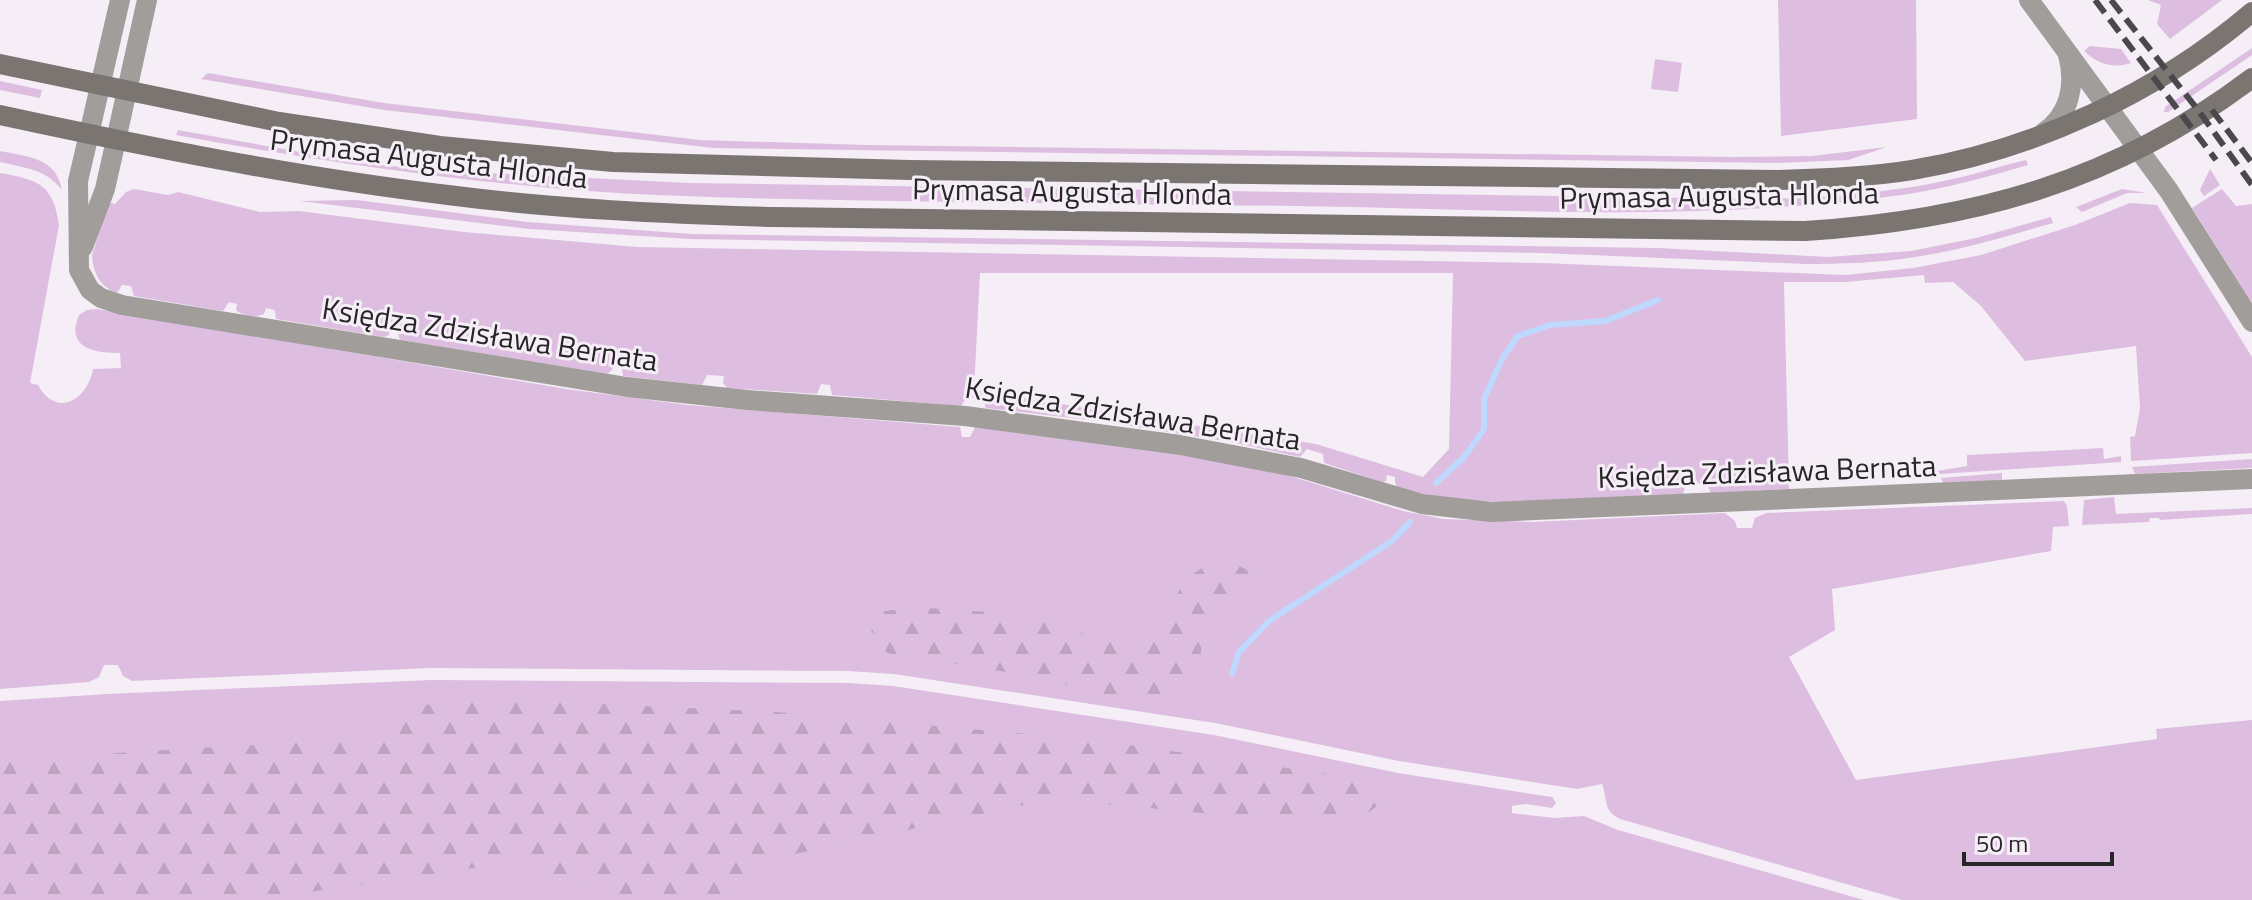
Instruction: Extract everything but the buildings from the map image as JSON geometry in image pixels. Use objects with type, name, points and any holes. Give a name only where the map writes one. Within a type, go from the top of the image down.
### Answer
[{"type":"main road","name":"Prymasa Augusta Hlonda","points":[[0,64],[279,122],[440,146],[613,162],[1656,181],[1778,180],[1850,177],[1911,170],[1970,158],[2034,138],[2108,106],[2186,60],[2252,12]]},
{"type":"main road","name":"Prymasa Augusta Hlonda","points":[[0,115],[116,140],[357,183],[505,202],[618,211],[762,217],[1744,231],[1854,228],[1952,214],[2053,185],[2139,150],[2205,111],[2252,78]]},
{"type":"street","points":[[77,262],[78,181],[120,0]]},
{"type":"street","points":[[77,262],[105,189],[147,0]]},
{"type":"street","points":[[2029,0],[2176,201],[2252,322]]},
{"type":"street","points":[[2034,138],[2055,124],[2068,101],[2072,80],[2066,48]]},
{"type":"street","name":"Księdza Zdzisława Bernata","points":[[77,262],[81,278],[90,290],[101,298],[122,305],[627,387],[747,400],[965,416],[1180,445],[1278,463],[1389,496],[1491,512],[2252,479]]},
{"type":"green space","points":[[1778,0],[1916,0],[1917,119],[1781,136]]},
{"type":"green space","points":[[2148,0],[2222,0],[2170,39],[2157,24],[2161,5]]},
{"type":"green space","points":[[2090,46],[2121,49],[2131,63],[2112,65],[2100,62],[2084,51]]},
{"type":"green space","points":[[2252,48],[2252,55],[2164,112],[2165,107]]},
{"type":"green space","points":[[1655,59],[1682,63],[1678,92],[1651,89]]},
{"type":"green space","points":[[208,73],[384,103],[700,140],[1733,157],[1812,156],[1887,147],[1848,160],[1776,163],[713,148],[384,110],[201,79]]},
{"type":"green space","points":[[0,81],[42,90],[40,98],[0,90]]},
{"type":"green space","points":[[178,130],[367,164],[690,183],[1761,199],[1887,190],[1941,182],[2026,160],[2028,165],[1901,195],[1826,204],[1674,212],[812,200],[614,193],[474,180],[226,144],[176,135]]},
{"type":"green space","points":[[0,151],[30,157],[47,165],[59,179],[62,190],[42,173],[0,162]]},
{"type":"green space","points":[[2210,169],[2220,185],[2204,196],[2200,190]]},
{"type":"green space","points":[[0,173],[34,181],[42,186],[53,200],[56,211],[59,225],[30,383],[38,385],[53,401],[62,403],[78,397],[90,380],[93,369],[121,368],[120,353],[92,350],[79,342],[76,335],[79,315],[97,309],[566,389],[688,405],[960,427],[962,437],[970,437],[975,427],[1222,461],[1281,473],[1403,511],[1444,519],[1532,522],[1725,513],[1735,521],[1737,528],[1752,528],[1755,518],[1766,513],[2064,501],[2069,526],[2053,527],[2051,551],[1832,589],[1835,630],[1789,657],[1856,780],[2157,739],[2156,729],[2252,720],[2252,900],[1902,900],[1620,819],[1610,812],[1602,784],[1577,789],[1399,761],[1215,723],[894,674],[430,668],[132,681],[123,676],[118,665],[104,665],[99,677],[89,682],[0,689]]},
{"type":"green space","points":[[134,189],[168,195],[178,192],[260,212],[299,211],[464,232],[637,247],[1542,263],[1845,275],[1913,268],[1981,255],[2075,225],[2130,203],[2157,205],[2252,357],[2252,453],[2131,461],[2130,437],[2135,436],[2140,408],[2136,346],[2025,361],[1981,306],[1953,282],[1925,283],[1924,275],[1845,282],[1784,282],[1789,489],[1711,493],[1706,483],[1686,484],[1683,494],[1540,502],[1433,496],[1398,488],[1395,477],[1387,475],[1386,481],[1382,482],[1324,463],[1323,454],[1307,449],[1300,457],[1231,442],[1123,425],[1120,420],[1121,414],[1316,444],[1423,477],[1449,449],[1453,273],[980,273],[974,390],[1110,412],[1105,422],[986,408],[983,399],[967,397],[961,406],[832,395],[830,385],[821,384],[817,394],[727,388],[723,383],[724,376],[707,375],[702,385],[623,376],[621,364],[613,363],[612,370],[607,374],[400,340],[397,330],[390,329],[389,335],[384,337],[276,319],[275,310],[266,308],[264,314],[250,316],[236,310],[237,304],[229,302],[223,311],[134,296],[131,286],[122,285],[117,293],[98,278],[92,255],[109,202],[115,204],[126,192]]},
{"type":"green space","points":[[2122,189],[2147,193],[2127,193],[2082,212],[2076,207]]},
{"type":"green space","points":[[2222,189],[2236,206],[2252,204],[2252,303],[2192,208]]},
{"type":"green space","points":[[357,200],[528,222],[692,234],[1658,248],[1828,257],[1911,251],[1976,238],[2051,217],[2053,223],[1967,247],[1915,257],[1860,263],[1805,264],[1542,253],[690,239],[529,229],[300,201]]},
{"type":"green space","points":[[2103,448],[2104,459],[2121,456],[2121,462],[1940,474],[1937,471],[1967,466],[1967,455]]},
{"type":"green space","points":[[2252,459],[2252,468],[2135,474],[2132,467]]},
{"type":"green space","points":[[2002,473],[2002,481],[1943,483],[1941,478]]},
{"type":"green space","points":[[2114,497],[2116,514],[2252,508],[2252,514],[2150,518],[2149,522],[2082,525],[2084,500]]},
{"type":"green space","points":[[1218,557],[1250,571],[1253,590],[1222,616],[1202,643],[1197,684],[1171,700],[1125,700],[1039,677],[887,653],[871,630],[879,612],[913,607],[1031,615],[1099,639],[1138,643],[1163,627],[1184,580]]},
{"type":"green space","points":[[431,680],[848,683],[893,686],[1214,735],[1398,773],[1552,797],[1556,803],[1552,808],[1526,804],[1512,806],[1512,813],[1554,818],[1584,816],[1618,830],[1864,900],[0,900],[0,701]]},
{"type":"green space","points":[[452,697],[777,712],[1095,740],[1357,778],[1382,790],[1383,802],[1366,814],[1212,814],[1052,799],[786,856],[711,900],[635,900],[515,862],[254,900],[0,900],[0,760],[370,738],[414,709]]},
{"type":"waterway","points":[[1436,483],[1464,457],[1484,429],[1484,399],[1502,359],[1518,336],[1550,325],[1605,321],[1658,300]]},
{"type":"waterway","points":[[1232,674],[1239,652],[1269,621],[1392,541],[1410,522]]},
{"type":"railway","points":[[2095,0],[2216,160]]},
{"type":"railway","points":[[2111,0],[2198,110],[2252,185]]},
{"type":"railway","points":[[2212,110],[2252,163]]}]
